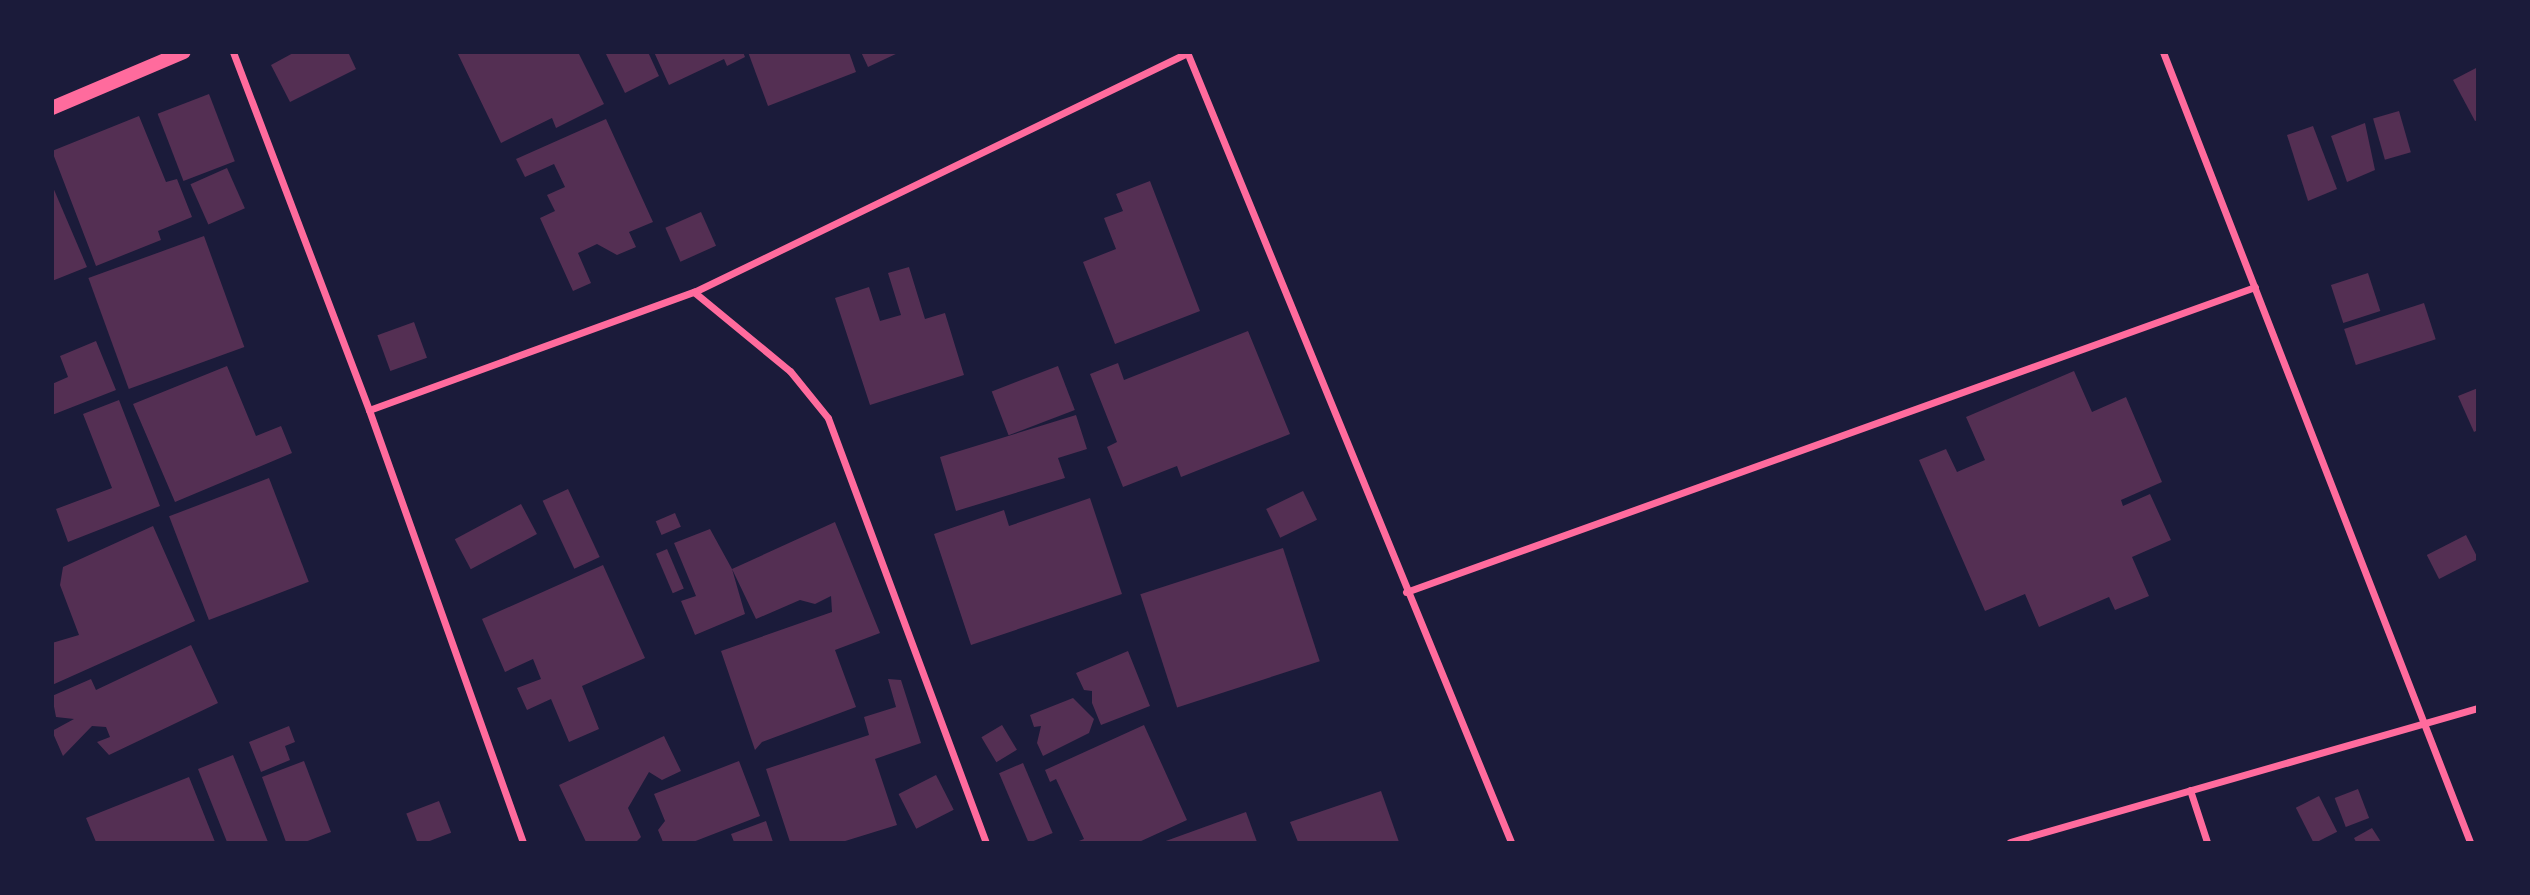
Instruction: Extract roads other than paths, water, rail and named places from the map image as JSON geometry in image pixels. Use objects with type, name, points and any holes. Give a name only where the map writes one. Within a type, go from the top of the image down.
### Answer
[{"type":"main road","points":[[52,108],[184,52]]},
{"type":"street","points":[[233,52],[369,410],[523,842]]},
{"type":"street","points":[[2163,52],[2427,722],[2470,842]]},
{"type":"street","points":[[369,410],[694,292],[1187,53],[1406,592],[1511,842]]},
{"type":"street","points":[[1406,592],[2255,286]]},
{"type":"street","points":[[694,292],[790,371],[828,418],[986,842]]},
{"type":"street","points":[[2010,842],[2477,708]]},
{"type":"street","points":[[2190,790],[2207,842]]}]
